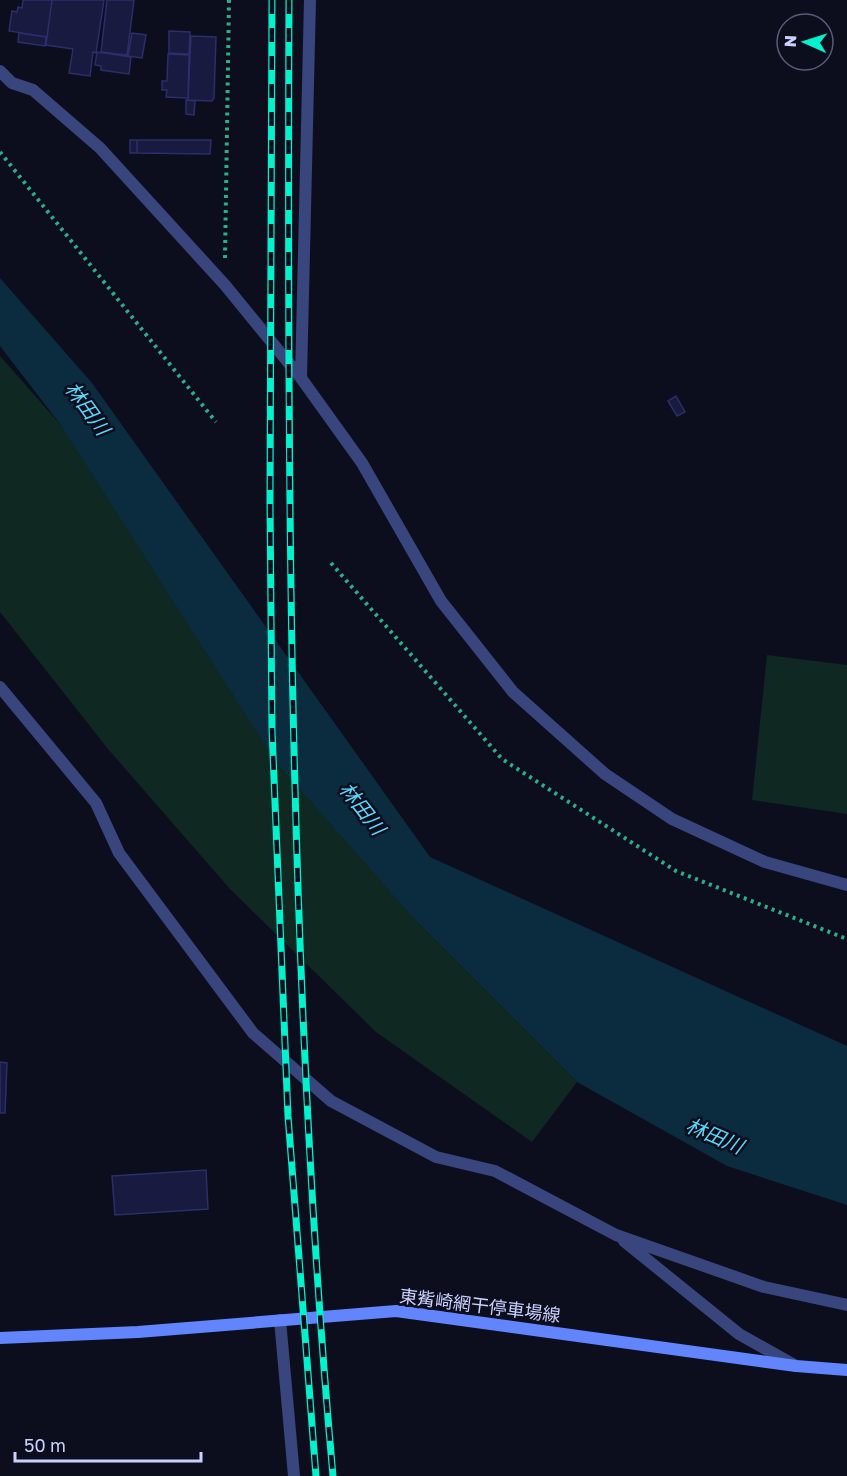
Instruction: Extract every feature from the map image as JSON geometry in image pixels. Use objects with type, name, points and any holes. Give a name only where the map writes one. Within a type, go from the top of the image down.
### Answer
[{"type":"main road","name":"東觜崎網干停車場線","points":[[0,1338],[138,1332],[396,1311],[796,1366],[847,1370]]},
{"type":"street","points":[[301,378],[310,0]]},
{"type":"street","points":[[0,71],[12,83],[33,90],[100,148],[225,285],[301,378],[362,463],[441,602],[513,692],[605,774],[672,819],[765,861],[847,885]]},
{"type":"street","points":[[0,687],[96,803],[119,854],[253,1033],[331,1101],[436,1157],[495,1171],[616,1234],[764,1287],[847,1305]]},
{"type":"street","points":[[616,1234],[739,1334],[796,1366]]},
{"type":"street","points":[[280,1320],[294,1476]]},
{"type":"path","points":[[225,285],[229,0]]},
{"type":"path","points":[[0,152],[216,422]]},
{"type":"path","points":[[331,563],[502,759],[676,871],[847,939]]},
{"type":"green space","points":[[0,356],[60,424],[416,921],[577,1082],[532,1142],[376,1032],[230,889],[108,749],[0,612]]},
{"type":"green space","points":[[767,655],[847,665],[847,814],[752,800]]},
{"type":"water","name":"林田川","points":[[0,278],[92,383],[430,857],[847,1046],[847,1205],[727,1166],[577,1082],[416,921],[276,762],[60,424],[0,346]]},
{"type":"building","points":[[23,0],[52,0],[47,37],[9,31],[12,11],[17,12],[18,7],[22,8]]},
{"type":"building","points":[[52,0],[104,0],[90,76],[69,73],[73,49],[46,45]]},
{"type":"building","points":[[107,0],[134,0],[127,55],[101,52]]},
{"type":"building","points":[[169,31],[190,32],[189,54],[169,53]]},
{"type":"building","points":[[19,33],[46,37],[45,46],[18,42]]},
{"type":"building","points":[[132,33],[146,35],[142,58],[128,56]]},
{"type":"building","points":[[191,36],[216,37],[214,98],[212,101],[188,100]]},
{"type":"building","points":[[97,52],[131,57],[129,74],[101,70],[101,66],[95,65]]},
{"type":"building","points":[[168,54],[189,55],[188,98],[166,97],[167,90],[162,90],[162,81],[167,81]]},
{"type":"building","points":[[186,100],[195,101],[194,115],[186,114]]},
{"type":"building","points":[[130,140],[137,140],[137,153],[130,153]]},
{"type":"building","points":[[137,140],[211,140],[210,154],[137,153]]},
{"type":"building","points":[[676,396],[685,412],[677,416],[668,401]]},
{"type":"building","points":[[0,1062],[7,1063],[5,1113],[0,1113]]},
{"type":"building","points":[[206,1170],[208,1209],[115,1215],[112,1176]]},
{"type":"railway","points":[[272,0],[270,500],[272,730],[288,1116],[316,1476]]},
{"type":"railway","points":[[289,0],[290,554],[299,923],[318,1292],[333,1476]]}]
